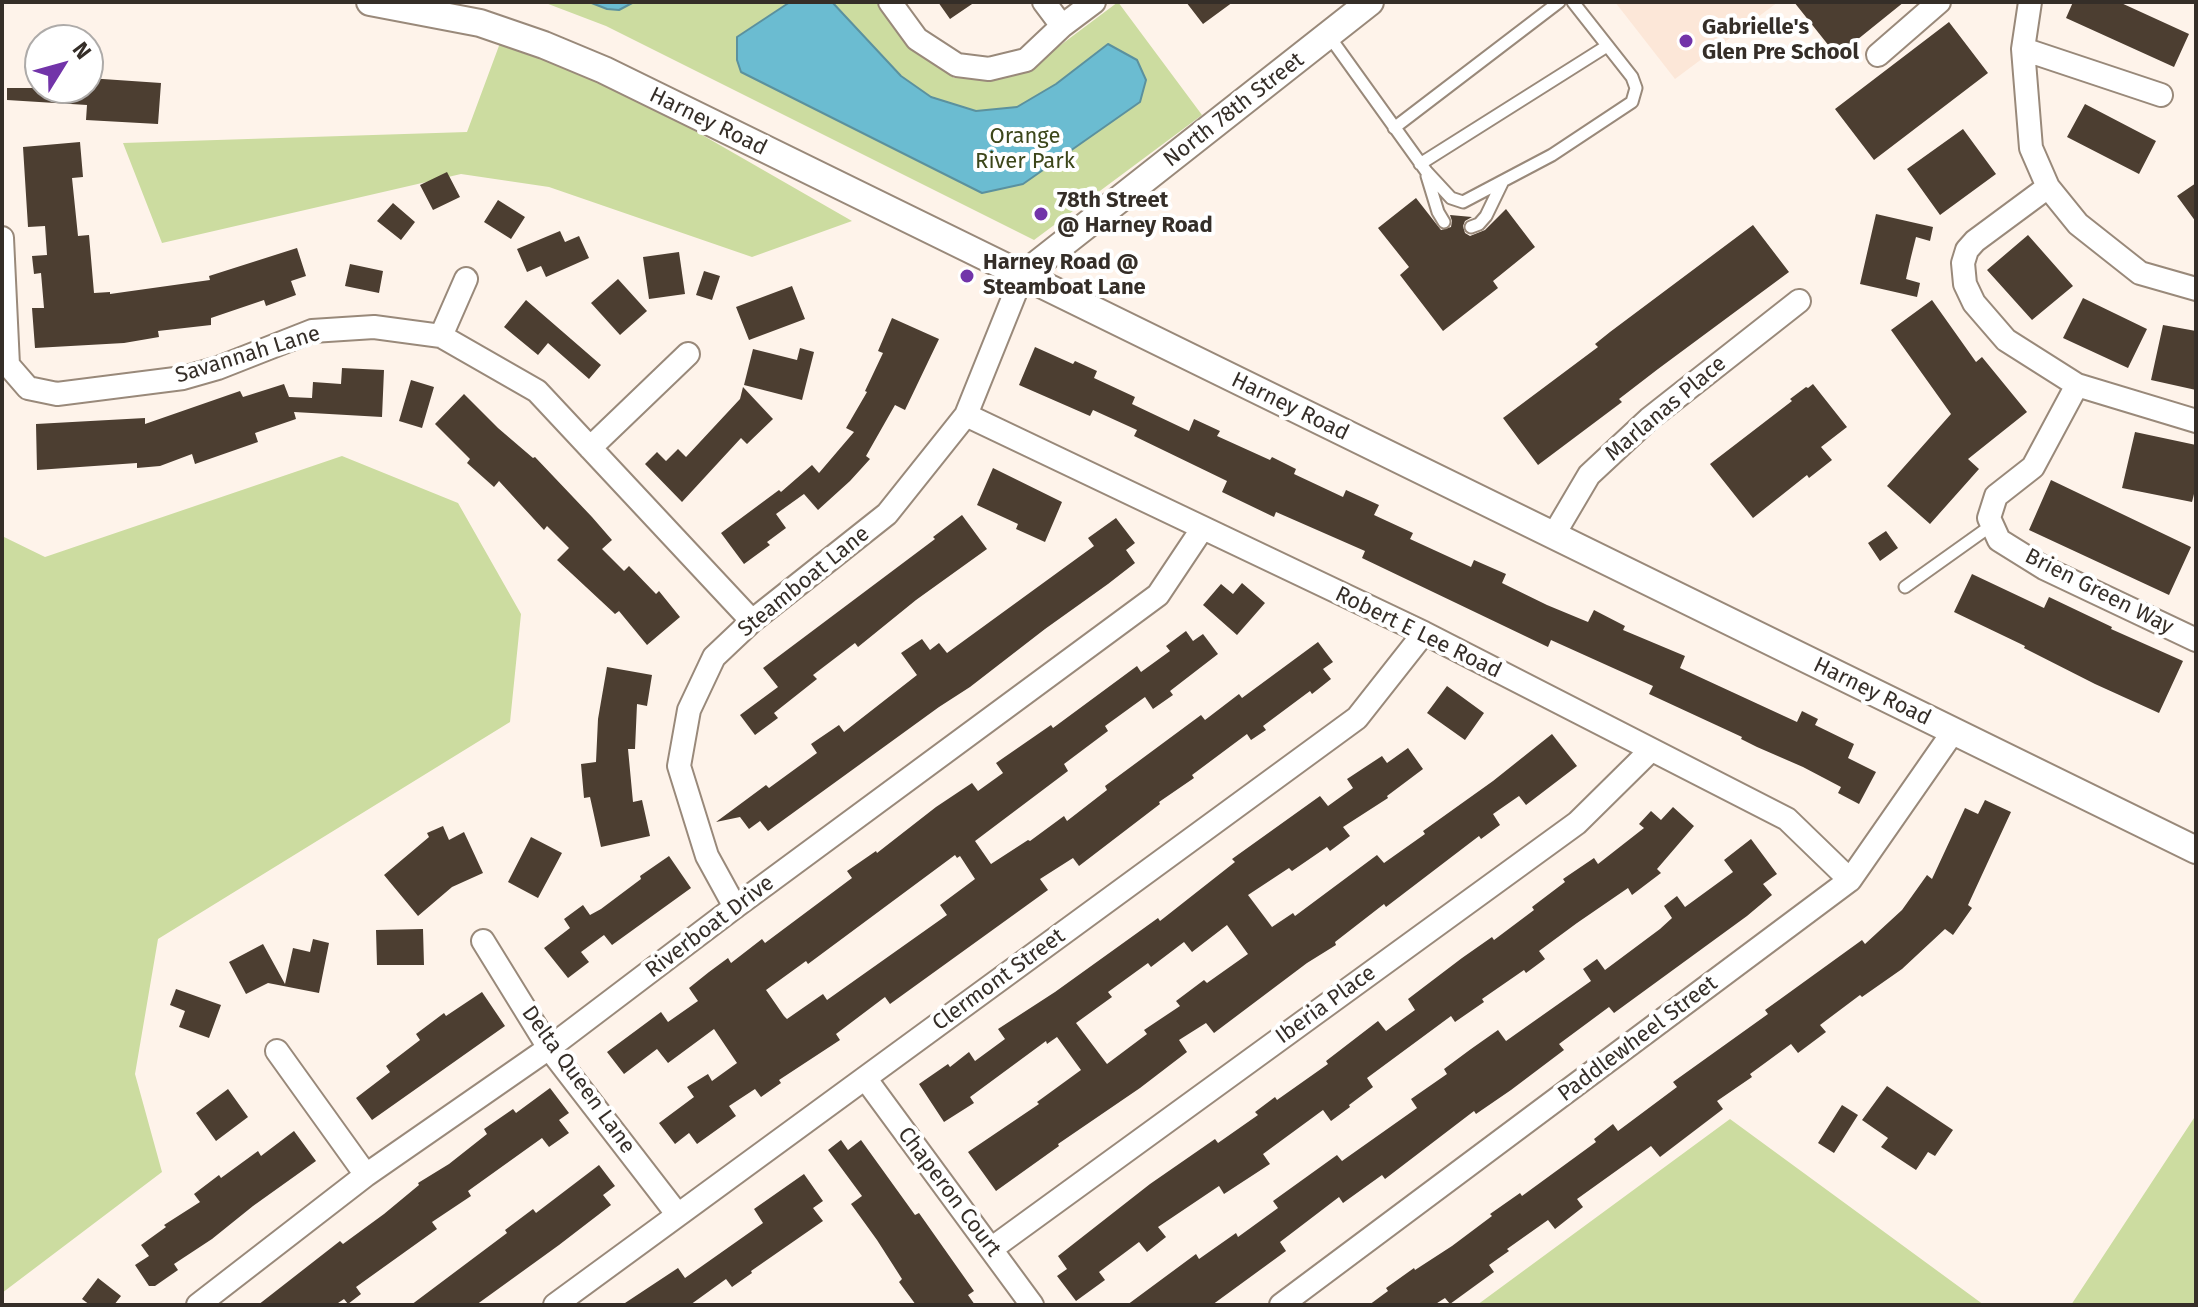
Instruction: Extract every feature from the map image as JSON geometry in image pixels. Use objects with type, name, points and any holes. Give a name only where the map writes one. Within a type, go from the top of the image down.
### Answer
[{"type":"street","name":"Harney Road","points":[[370,2],[480,23],[604,70],[2196,850]]},
{"type":"street","points":[[890,2],[917,39],[957,65],[989,69],[1026,60],[1062,26],[1094,2]]},
{"type":"street","points":[[1044,2],[1062,26]]},
{"type":"street","name":"North 78th Street","points":[[1022,276],[1370,2]]},
{"type":"street","points":[[1878,55],[1939,2]]},
{"type":"street","points":[[2030,2],[2023,49],[2031,148],[2048,187],[2078,224],[2140,273],[2196,289]]},
{"type":"street","points":[[2023,49],[2161,95]]},
{"type":"street","points":[[2048,187],[1967,250],[1963,263],[1965,284],[1974,303],[2006,340],[2077,385],[2196,421]]},
{"type":"street","name":"Savannah Lane","points":[[2,238],[8,365],[28,388],[57,394],[183,378],[218,368],[312,331],[374,327],[441,336],[537,391],[752,621]]},
{"type":"street","name":"Steamboat Lane","points":[[735,907],[707,856],[679,766],[689,710],[714,657],[752,621],[887,514],[966,415],[1022,276]]},
{"type":"street","points":[[441,336],[466,279]]},
{"type":"street","name":"Marlanas Place","points":[[1553,536],[1589,475],[1649,419],[1799,301]]},
{"type":"street","points":[[590,448],[688,354]]},
{"type":"street","points":[[1992,525],[1989,518],[1996,496],[2033,467],[2077,385]]},
{"type":"street","name":"Robert E Lee Road","points":[[966,415],[1424,633],[1787,819],[1850,880]]},
{"type":"street","name":"Brien Green Way","points":[[1992,525],[1999,540],[2044,568],[2196,640]]},
{"type":"street","name":"Riverboat Drive","points":[[198,1305],[366,1175],[549,1048],[1158,595],[1202,529]]},
{"type":"street","name":"Clermont Street","points":[[555,1305],[1357,718],[1424,633]]},
{"type":"street","name":"Paddlewheel Street","points":[[1281,1305],[1850,880],[1953,732]]},
{"type":"street","name":"Iberia Place","points":[[991,1249],[1577,823],[1651,750]]},
{"type":"street","name":"Delta Queen Lane","points":[[483,941],[549,1048],[678,1215]]},
{"type":"street","points":[[277,1051],[366,1175]]},
{"type":"street","name":"Chaperon Court","points":[[865,1078],[1032,1305]]},
{"type":"lane","points":[[1394,128],[1559,2]]},
{"type":"lane","points":[[1328,36],[1423,168],[1451,198],[1463,202],[1552,155],[1632,102],[1636,88],[1632,77],[1573,2]]},
{"type":"lane","points":[[1423,168],[1607,46]]},
{"type":"lane","points":[[1423,168],[1444,222]]},
{"type":"lane","points":[[1471,227],[1486,216],[1503,182]]},
{"type":"lane","points":[[1905,587],[1992,525]]},
{"type":"shaded area","name":"Gabrielle's Glen Pre School","points":[[1615,2],[1778,2],[1675,79]]},
{"type":"green space","name":"Orange River Park","points":[[543,2],[880,2],[912,44],[954,78],[993,78],[1034,65],[1118,2],[1202,115],[1034,240],[606,26]]},
{"type":"green space","points":[[503,35],[603,78],[852,221],[752,257],[549,187],[461,174],[162,243],[123,143],[467,132]]},
{"type":"green space","points":[[342,456],[458,503],[521,614],[510,722],[158,939],[135,1074],[162,1172],[2,1293],[2,536],[45,557]]},
{"type":"green space","points":[[2196,1115],[2196,1305],[2071,1305]]},
{"type":"green space","points":[[1730,1119],[1984,1305],[1477,1305]]},
{"type":"water","points":[[589,2],[634,2],[619,10]]},
{"type":"water","points":[[790,2],[832,2],[901,76],[931,97],[976,111],[1017,107],[1056,84],[1108,44],[1137,60],[1146,80],[1140,102],[1023,184],[982,193],[741,72],[737,60],[737,37]]},
{"type":"building","points":[[938,2],[975,2],[950,19]]},
{"type":"building","points":[[1186,2],[1233,2],[1203,24]]},
{"type":"building","points":[[1794,2],[1904,2],[1837,56]]},
{"type":"building","points":[[2073,2],[2119,2],[2189,34],[2174,67],[2066,18]]},
{"type":"building","points":[[1949,22],[1988,73],[1874,160],[1835,109]]},
{"type":"building","points":[[104,79],[161,83],[158,124],[86,120],[87,105],[71,104],[104,104]]},
{"type":"building","points":[[7,88],[24,88],[24,101],[7,100]]},
{"type":"building","points":[[2085,104],[2156,141],[2139,174],[2067,137]]},
{"type":"building","points":[[1963,129],[1996,174],[1940,215],[1907,169]]},
{"type":"building","points":[[80,142],[83,177],[72,178],[78,236],[89,235],[94,293],[110,294],[210,280],[209,276],[297,248],[306,276],[291,281],[296,295],[266,306],[264,300],[211,318],[211,325],[158,331],[159,337],[124,343],[35,348],[32,308],[44,308],[41,273],[34,274],[32,256],[47,255],[45,226],[28,227],[23,147]]},
{"type":"building","points":[[447,172],[460,197],[433,210],[420,185]]},
{"type":"building","points":[[2196,183],[2196,222],[2177,196]]},
{"type":"building","points":[[1416,198],[1441,230],[1451,227],[1450,215],[1472,217],[1463,226],[1470,236],[1485,230],[1506,209],[1535,247],[1493,281],[1498,288],[1443,331],[1400,275],[1409,267],[1378,228]]},
{"type":"building","points":[[498,200],[525,217],[511,239],[484,222]]},
{"type":"building","points":[[393,203],[415,222],[401,240],[377,221]]},
{"type":"building","points":[[1876,214],[1933,227],[1930,241],[1916,237],[1911,257],[1906,279],[1920,283],[1917,297],[1860,284]]},
{"type":"building","points":[[1753,225],[1789,272],[1658,369],[1619,399],[1622,402],[1538,465],[1503,418],[1598,347],[1595,344],[1610,332]]},
{"type":"building","points":[[560,231],[565,242],[579,236],[589,258],[546,277],[541,266],[527,272],[517,249]]},
{"type":"building","points":[[2028,235],[2073,286],[2032,320],[1987,270]]},
{"type":"building","points":[[679,252],[685,294],[649,299],[643,257]]},
{"type":"building","points":[[350,264],[383,271],[379,293],[345,286]]},
{"type":"building","points":[[704,271],[720,276],[712,300],[696,295]]},
{"type":"building","points":[[618,279],[647,311],[620,335],[591,303]]},
{"type":"building","points":[[792,286],[805,319],[749,340],[736,307]]},
{"type":"building","points":[[2083,298],[2147,329],[2128,368],[2063,338]]},
{"type":"building","points":[[526,300],[601,365],[589,379],[548,343],[538,355],[504,327]]},
{"type":"building","points":[[1932,300],[1976,362],[1982,357],[2027,412],[1968,459],[1979,469],[1930,524],[1887,486],[1951,414],[1891,330]]},
{"type":"building","points":[[892,318],[939,339],[905,410],[895,405],[866,456],[870,459],[818,510],[804,494],[776,514],[786,528],[767,542],[770,545],[744,564],[721,533],[779,490],[781,492],[812,465],[819,473],[854,432],[846,428],[867,392],[883,353],[878,351]]},
{"type":"building","points":[[2163,325],[2196,331],[2196,390],[2151,380]]},
{"type":"building","points":[[1035,347],[1097,371],[1094,378],[1135,397],[1132,404],[1189,431],[1194,419],[1220,431],[1217,436],[1270,460],[1272,457],[1296,469],[1294,474],[1343,497],[1346,490],[1379,505],[1374,515],[1413,533],[1410,539],[1471,567],[1474,560],[1506,574],[1502,583],[1547,605],[1588,622],[1594,610],[1625,626],[1623,630],[1685,656],[1680,668],[1797,722],[1802,711],[1818,719],[1815,725],[1854,744],[1848,758],[1876,772],[1859,804],[1838,793],[1841,787],[1803,767],[1649,694],[1653,686],[1551,640],[1548,647],[1362,558],[1365,551],[1276,512],[1274,517],[1222,492],[1227,481],[1134,436],[1137,430],[1093,410],[1090,416],[1019,385]]},
{"type":"building","points":[[800,348],[814,352],[802,400],[744,385],[753,349],[797,360]]},
{"type":"building","points":[[342,368],[384,370],[382,417],[294,412],[296,419],[255,433],[258,442],[195,464],[192,454],[160,466],[137,468],[137,463],[37,470],[36,424],[145,418],[145,424],[240,391],[243,397],[284,384],[289,397],[312,398],[313,382],[341,384]]},
{"type":"building","points":[[411,380],[434,387],[422,428],[399,421]]},
{"type":"building","points":[[1813,384],[1847,427],[1821,447],[1832,460],[1809,478],[1807,475],[1753,518],[1710,464]]},
{"type":"building","points":[[743,387],[773,419],[747,444],[741,438],[682,502],[645,464],[657,452],[666,461],[678,449],[686,457],[740,399]]},
{"type":"building","points":[[464,394],[498,428],[535,457],[592,517],[612,540],[602,549],[624,571],[629,566],[656,594],[659,591],[680,617],[647,645],[619,611],[615,614],[557,560],[569,548],[547,526],[544,530],[499,481],[494,487],[467,463],[470,459],[435,424]]},
{"type":"building","points":[[2135,432],[2196,445],[2196,486],[2192,502],[2122,488]]},
{"type":"building","points":[[993,468],[1062,502],[1045,542],[1016,529],[1018,524],[977,505]]},
{"type":"building","points":[[2051,480],[2191,547],[2169,595],[2029,530]]},
{"type":"building","points":[[962,515],[987,549],[858,647],[855,643],[813,675],[817,679],[774,713],[778,718],[755,735],[740,715],[778,687],[763,668],[935,539],[933,537]]},
{"type":"building","points":[[1116,518],[1135,543],[1126,550],[1135,563],[1108,584],[768,831],[760,821],[749,829],[740,817],[716,822],[817,753],[811,744],[839,725],[844,732],[917,675],[901,653],[922,639],[930,650],[939,643],[947,653],[1094,546],[1088,538]]},
{"type":"building","points":[[1886,531],[1898,548],[1880,561],[1868,543]]},
{"type":"building","points":[[1972,574],[2044,608],[2049,597],[2183,661],[2159,713],[1954,612]]},
{"type":"building","points":[[1242,583],[1265,603],[1237,635],[1203,605],[1221,584],[1233,594]]},
{"type":"building","points":[[1186,631],[1193,641],[1203,634],[1218,654],[1170,691],[1173,695],[1153,709],[1145,697],[1105,726],[1108,731],[1064,764],[1068,771],[975,841],[991,864],[1064,816],[1067,821],[1107,790],[1105,786],[1201,715],[1205,720],[1239,694],[1242,698],[1318,642],[1333,662],[1323,669],[1331,679],[1263,726],[1266,730],[1251,740],[1247,734],[1079,866],[1073,858],[1040,879],[1048,890],[890,1004],[885,997],[836,1034],[840,1040],[779,1080],[781,1083],[761,1097],[755,1089],[729,1106],[736,1116],[697,1144],[689,1133],[675,1144],[659,1123],[694,1097],[687,1087],[708,1074],[712,1081],[737,1063],[714,1029],[668,1063],[657,1049],[624,1074],[607,1052],[661,1012],[668,1022],[698,1001],[689,988],[709,972],[728,958],[731,963],[762,939],[765,943],[852,878],[847,871],[877,853],[972,783],[978,791],[1003,773],[996,763],[1051,725],[1053,728],[1137,666],[1141,672],[1170,651],[1166,646]],"holes":[[[955,855],[957,858],[960,856],[975,879],[940,905],[947,915],[827,1000],[823,994],[787,1019],[784,1016],[766,990],[806,961],[808,964]]]},
{"type":"building","points":[[607,667],[652,675],[647,706],[637,704],[635,749],[628,749],[633,802],[642,800],[650,836],[601,847],[590,797],[584,798],[581,764],[596,762],[598,719]]},
{"type":"building","points":[[1447,686],[1484,713],[1465,740],[1427,713]]},
{"type":"building","points":[[1552,734],[1577,766],[1526,805],[1519,796],[1493,814],[1500,825],[1481,839],[1479,836],[1386,907],[1384,904],[1335,942],[1336,945],[1214,1033],[1206,1023],[1179,1040],[1187,1052],[996,1191],[968,1152],[1039,1104],[1037,1102],[1081,1070],[1057,1037],[1047,1044],[1046,1041],[970,1097],[974,1103],[944,1122],[919,1084],[969,1052],[975,1061],[1005,1039],[998,1029],[1158,918],[1160,921],[1235,862],[1232,859],[1320,796],[1328,806],[1353,788],[1347,779],[1382,756],[1387,763],[1408,748],[1423,769],[1388,798],[1343,827],[1350,836],[1330,851],[1327,847],[1248,895],[1272,927],[1293,913],[1295,916],[1377,855],[1384,863]],"holes":[[[1227,925],[1248,954],[1176,1001],[1180,1006],[1144,1030],[1147,1034],[1107,1064],[1076,1023],[1112,997],[1108,992],[1148,963],[1151,967],[1184,942],[1192,952]]]},
{"type":"building","points":[[1985,800],[2011,812],[1968,905],[1972,908],[1953,935],[1945,929],[1902,969],[1820,1025],[1826,1032],[1798,1053],[1791,1044],[1750,1074],[1752,1077],[1717,1101],[1723,1109],[1660,1157],[1651,1146],[1577,1199],[1583,1207],[1555,1229],[1548,1220],[1507,1249],[1509,1251],[1489,1265],[1494,1272],[1450,1304],[1445,1298],[1434,1305],[1369,1305],[1388,1291],[1386,1288],[1452,1246],[1492,1216],[1490,1214],[1520,1193],[1522,1196],[1596,1142],[1594,1139],[1613,1124],[1618,1131],[1677,1087],[1673,1082],[1768,1014],[1765,1010],[1862,940],[1865,944],[1902,910],[1927,875],[1932,879],[1965,808],[1978,814]]},
{"type":"building","points":[[1673,807],[1694,826],[1657,869],[1661,873],[1632,895],[1628,888],[1577,923],[1539,951],[1545,959],[1482,999],[1484,1002],[1455,1022],[1451,1016],[1367,1078],[1373,1087],[1331,1121],[1323,1110],[1263,1154],[1270,1164],[1224,1194],[1219,1186],[1158,1227],[1166,1237],[1147,1252],[1139,1242],[1099,1272],[1105,1280],[1076,1301],[1057,1276],[1067,1269],[1058,1256],[1150,1184],[1215,1139],[1218,1143],[1258,1115],[1255,1112],[1275,1097],[1277,1100],[1328,1064],[1326,1061],[1378,1021],[1386,1031],[1415,1010],[1408,999],[1534,910],[1532,907],[1565,882],[1563,879],[1594,858],[1598,864],[1644,828],[1639,824],[1651,811],[1661,820]]},
{"type":"building","points":[[443,826],[449,840],[464,832],[483,873],[452,887],[418,916],[384,875],[429,837],[427,833]]},
{"type":"building","points":[[531,837],[562,853],[538,898],[508,882]]},
{"type":"building","points":[[1751,839],[1777,874],[1763,884],[1772,895],[1747,916],[1614,1013],[1609,1007],[1559,1044],[1564,1050],[1476,1114],[1474,1111],[1385,1179],[1382,1175],[1343,1203],[1339,1197],[1280,1242],[1286,1251],[1212,1305],[1127,1305],[1196,1254],[1199,1259],[1236,1233],[1238,1237],[1278,1208],[1273,1201],[1337,1155],[1342,1161],[1417,1108],[1411,1099],[1447,1074],[1444,1069],[1498,1030],[1506,1041],[1591,981],[1583,969],[1597,959],[1605,970],[1660,929],[1672,918],[1664,906],[1677,896],[1685,907],[1733,872],[1724,860]]},
{"type":"building","points":[[669,856],[691,888],[612,945],[604,935],[581,952],[589,962],[568,978],[544,948],[570,928],[564,919],[583,905],[590,915],[601,909]]},
{"type":"building","points":[[423,929],[424,965],[377,965],[376,930]]},
{"type":"building","points":[[313,939],[329,943],[319,993],[268,983],[246,994],[229,962],[263,944],[285,984],[293,948],[310,952]]},
{"type":"building","points":[[176,989],[221,1005],[209,1038],[179,1027],[185,1011],[170,1005]]},
{"type":"building","points":[[482,992],[505,1026],[372,1120],[356,1098],[390,1072],[386,1066],[420,1040],[416,1034],[444,1013],[446,1016]]},
{"type":"building","points":[[1887,1086],[1953,1130],[1935,1156],[1928,1152],[1916,1170],[1881,1147],[1888,1138],[1862,1120]]},
{"type":"building","points":[[550,1088],[569,1113],[559,1120],[569,1133],[549,1147],[542,1138],[468,1191],[471,1196],[432,1222],[437,1229],[356,1287],[361,1294],[348,1304],[344,1299],[335,1305],[258,1305],[340,1241],[343,1244],[384,1214],[418,1183],[449,1164],[487,1134],[484,1129],[513,1109],[516,1113]]},
{"type":"building","points":[[228,1089],[248,1117],[216,1141],[196,1113]]},
{"type":"building","points":[[1842,1105],[1858,1115],[1834,1153],[1818,1143]]},
{"type":"building","points":[[294,1131],[316,1161],[174,1264],[178,1270],[155,1286],[149,1286],[135,1265],[149,1256],[141,1245],[166,1227],[164,1225],[200,1202],[194,1194],[219,1175],[221,1178],[258,1151],[261,1156]]},
{"type":"building","points":[[841,1140],[848,1150],[861,1140],[915,1215],[919,1213],[974,1291],[968,1295],[975,1305],[916,1305],[851,1204],[862,1196],[828,1150]]},
{"type":"building","points":[[599,1165],[615,1186],[603,1195],[611,1205],[559,1245],[476,1305],[411,1305],[507,1233],[505,1230],[533,1209],[536,1213]]},
{"type":"building","points":[[804,1174],[823,1201],[813,1208],[823,1221],[752,1273],[732,1287],[726,1279],[690,1305],[622,1305],[678,1268],[685,1278],[763,1223],[754,1209]]},
{"type":"building","points":[[98,1278],[121,1296],[114,1305],[90,1305],[82,1299]]},
{"type":"place","name":"Gabrielle's Glen Pre School","points":[[1686,41]]},
{"type":"place","name":"78th Street @ Harney Road","points":[[1041,214]]},
{"type":"place","name":"Harney Road @ Steamboat Lane","points":[[967,276]]}]
